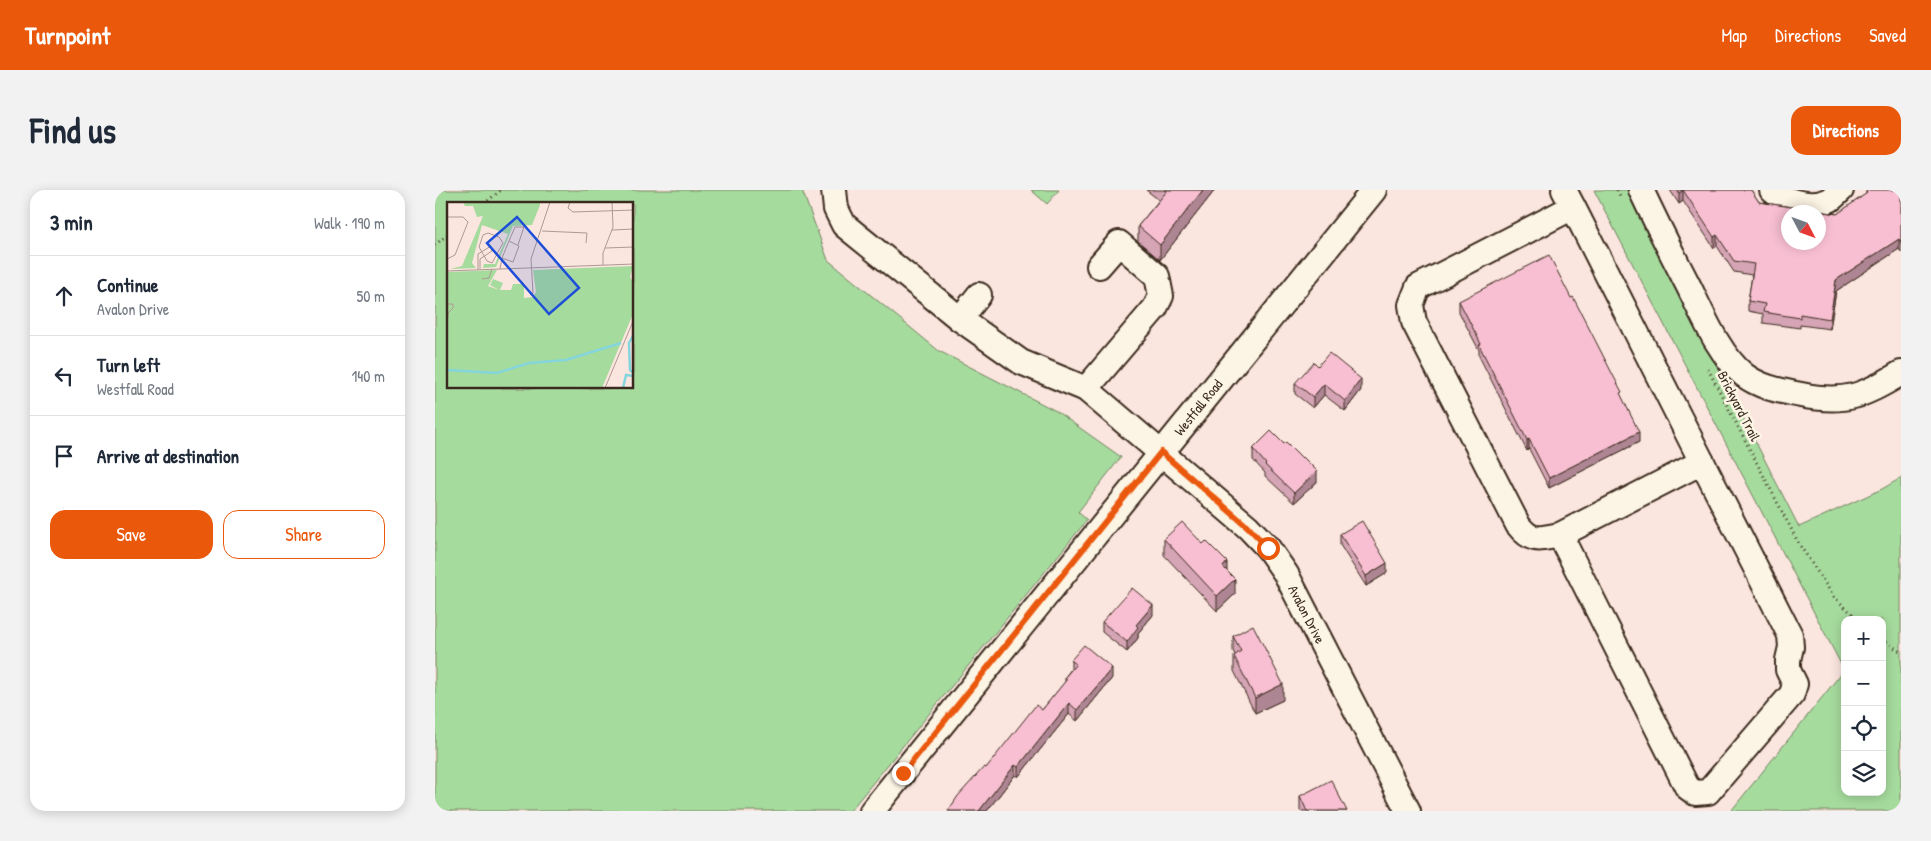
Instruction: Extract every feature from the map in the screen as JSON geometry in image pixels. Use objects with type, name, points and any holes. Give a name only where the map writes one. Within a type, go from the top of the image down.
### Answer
[{"type":"street","name":"Avalon Drive","points":[[834,190],[836,209],[844,225],[960,319],[1021,362],[1086,390],[1248,527],[1268,548],[1286,574],[1408,811]]},
{"type":"street","name":"Westfall Road","points":[[872,811],[1374,190]]},
{"type":"street","points":[[1772,190],[1779,196],[1797,202],[1813,204],[1828,200],[1841,190]]},
{"type":"street","points":[[1631,194],[1709,328],[1724,352],[1744,375],[1769,388],[1821,399],[1849,398],[1875,390],[1901,373]]},
{"type":"street","points":[[1560,534],[1687,787],[1695,793],[1708,792],[1792,694],[1795,684],[1788,670],[1791,647],[1790,635],[1569,199],[1418,287],[1411,305],[1414,322],[1518,525],[1525,534],[1538,540],[1560,534],[1702,462]]},
{"type":"street","points":[[1086,390],[1155,308],[1161,296],[1157,276],[1119,243],[1099,266]]},
{"type":"street","points":[[960,319],[979,295]]},
{"type":"path","points":[[486,202],[501,190]]},
{"type":"path","points":[[1617,190],[1631,194]]},
{"type":"path","points":[[435,245],[447,235]]},
{"type":"path","name":"Brickyard Trail","points":[[1705,363],[1799,544],[1834,597],[1855,616]]},
{"type":"path","points":[[1886,642],[1901,652]]},
{"type":"green space","points":[[435,190],[802,190],[828,260],[939,351],[1056,411],[1121,457],[1078,512],[1087,520],[850,811],[435,811]]},
{"type":"green space","points":[[1031,190],[1059,190],[1047,204]]},
{"type":"green space","points":[[1594,190],[1627,190],[1799,527],[1882,489],[1901,478],[1901,811],[1731,811],[1841,674],[1841,796],[1886,796],[1886,616],[1841,616],[1841,664]]},
{"type":"building","points":[[1165,190],[1203,190],[1160,245],[1138,226],[1167,191]]},
{"type":"building","points":[[1683,190],[1751,190],[1759,202],[1781,205],[1781,250],[1826,250],[1826,212],[1837,214],[1867,193],[1866,191],[1868,190],[1901,190],[1901,242],[1899,239],[1836,280],[1830,319],[1800,314],[1800,318],[1763,312],[1765,304],[1748,301],[1754,264],[1734,261],[1717,235],[1714,237]]},
{"type":"building","points":[[1549,255],[1622,392],[1620,393],[1639,432],[1549,478],[1529,439],[1527,440],[1459,301]]},
{"type":"building","points":[[1329,353],[1361,379],[1345,401],[1324,384],[1313,397],[1295,383],[1314,362],[1318,366]]},
{"type":"building","points":[[1271,431],[1284,444],[1286,442],[1317,471],[1294,493],[1265,465],[1253,449]]},
{"type":"building","points":[[1362,521],[1387,563],[1366,576],[1340,534]]},
{"type":"building","points":[[1182,522],[1203,544],[1206,541],[1227,562],[1223,567],[1235,579],[1217,596],[1164,539]]},
{"type":"building","points":[[1132,588],[1153,605],[1136,625],[1138,627],[1127,642],[1102,622]]},
{"type":"building","points":[[1253,625],[1283,684],[1255,698],[1234,656],[1241,651],[1233,636]]},
{"type":"building","points":[[1084,645],[1112,668],[1077,710],[1069,703],[1018,767],[1015,765],[979,811],[948,811],[958,796],[984,767],[986,768],[1036,705],[1042,710],[1067,679],[1065,677],[1076,664],[1071,660]]},
{"type":"building","points":[[1331,780],[1347,811],[1307,811],[1300,796]]},
{"type":"route","points":[[903,773],[1161,452],[1227,508],[1268,548]]}]
